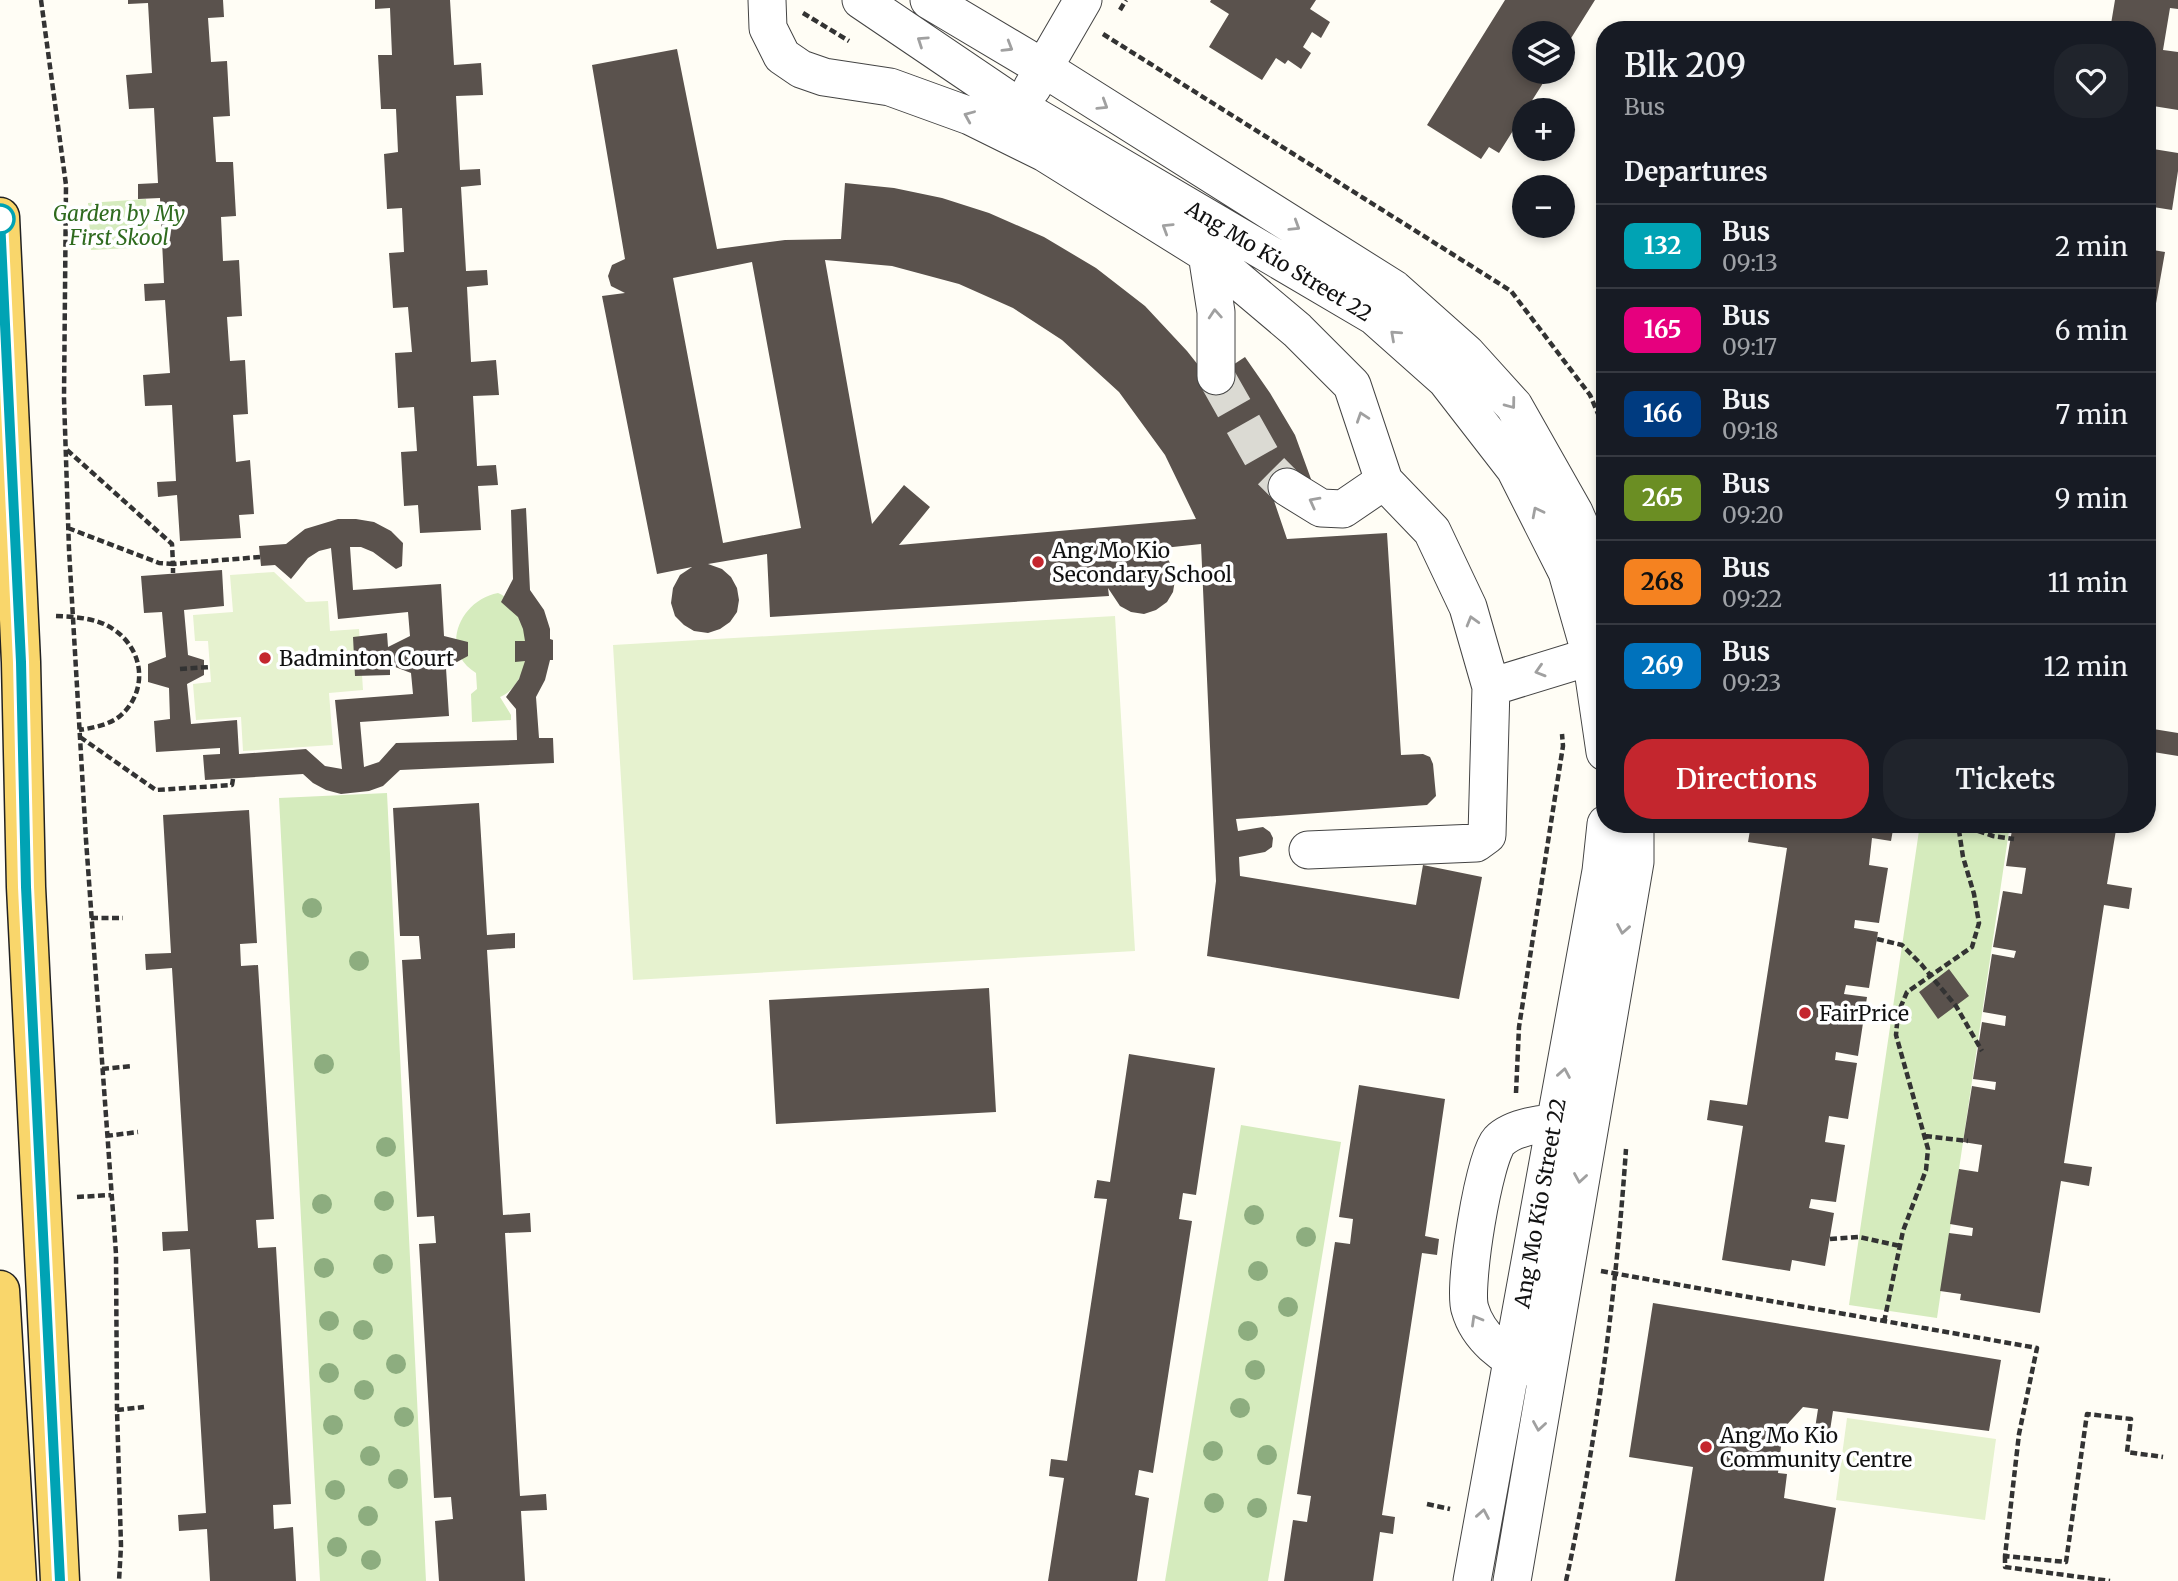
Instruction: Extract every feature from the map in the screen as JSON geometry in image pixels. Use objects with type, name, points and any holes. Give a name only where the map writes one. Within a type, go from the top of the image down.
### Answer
[{"type":"main road","points":[[0,217],[9,614],[26,887],[61,1581]]},
{"type":"main road","points":[[0,1290],[18,1581]]},
{"type":"street","points":[[767,0],[768,28],[782,56],[801,69],[824,77],[890,87],[970,116],[1045,153],[1207,254],[1297,330],[1352,385],[1384,481],[1432,531],[1468,607],[1490,687],[1487,835],[1476,843],[1308,850]]},
{"type":"street","name":"Ang Mo Kio Street 22","points":[[861,0],[1020,107],[1374,316],[1446,380],[1515,469],[1567,572],[1596,649]]},
{"type":"street","name":"Ang Mo Kio Street 22","points":[[929,0],[1045,69],[1394,289],[1466,353],[1514,406],[1574,512],[1596,562]]},
{"type":"street","points":[[1020,107],[1045,69],[1083,0]]},
{"type":"street","points":[[1207,254],[1216,312],[1216,376]]},
{"type":"street","points":[[1287,487],[1321,508],[1343,509],[1384,481]]},
{"type":"street","points":[[1490,687],[1596,655]]},
{"type":"street","name":"Ang Mo Kio Street 22","points":[[1512,1581],[1565,1265],[1572,1122],[1605,833]]},
{"type":"street","name":"Ang Mo Kio Street 22","points":[[1472,1581],[1512,1361],[1635,862],[1635,833]]},
{"type":"street","points":[[1547,1373],[1512,1361],[1490,1343],[1469,1309],[1470,1267],[1485,1176],[1490,1155],[1500,1140],[1538,1124],[1572,1122]]},
{"type":"path","points":[[41,0],[66,185],[68,528],[91,918],[116,1254],[121,1546],[118,1581]]},
{"type":"path","points":[[1105,35],[1511,291],[1590,395],[1596,409]]},
{"type":"path","points":[[66,449],[172,544],[173,573]]},
{"type":"path","points":[[68,528],[159,563],[260,557]]},
{"type":"path","points":[[9,614],[93,620],[113,629],[128,642],[139,662],[140,680],[135,698],[119,717],[98,727],[79,730]]},
{"type":"path","points":[[354,658],[361,657]]},
{"type":"path","points":[[180,669],[210,667]]},
{"type":"path","points":[[80,737],[156,790],[233,785],[233,779]]},
{"type":"path","points":[[1884,1322],[1903,1231],[1926,1170],[1928,1149],[1896,1035],[1898,1013],[1907,992],[1972,947],[1979,923],[1960,833]]},
{"type":"path","points":[[1984,833],[2014,839]]},
{"type":"path","points":[[91,918],[123,918]]},
{"type":"path","points":[[1877,939],[1902,945],[1956,1006],[1982,1051]]},
{"type":"path","points":[[102,1069],[133,1066]]},
{"type":"path","points":[[106,1136],[138,1132]]},
{"type":"path","points":[[1925,1136],[1968,1141]]},
{"type":"path","points":[[1566,1581],[1602,1377],[1616,1273],[1627,1147]]},
{"type":"path","points":[[1830,1239],[1859,1237],[1900,1246]]},
{"type":"path","points":[[1565,1265],[2037,1348],[2019,1434],[2005,1567],[2110,1581]]},
{"type":"path","points":[[117,1410],[144,1407]]},
{"type":"path","points":[[2005,1556],[2066,1562],[2087,1414],[2132,1419],[2127,1452],[2164,1457]]},
{"type":"path","points":[[1427,1504],[1445,1508]]},
{"type":"green space","name":"Garden by My First Skool","points":[[146,199],[149,247],[91,250],[88,203]]},
{"type":"green space","points":[[274,572],[306,602],[328,601],[330,631],[359,629],[363,690],[329,693],[333,745],[243,751],[241,717],[196,720],[193,684],[211,682],[208,641],[195,641],[193,615],[233,612],[230,575]]},
{"type":"green space","points":[[498,593],[510,601],[518,613],[524,628],[525,660],[521,676],[512,688],[500,697],[511,715],[511,720],[472,722],[471,694],[477,689],[476,673],[464,663],[458,652],[458,627],[473,605]]},
{"type":"green space","points":[[1115,616],[1135,951],[633,980],[613,645]]},
{"type":"green space","points":[[387,793],[426,1581],[320,1581],[279,798]]},
{"type":"green space","points":[[1919,833],[2009,833],[1937,1318],[1849,1305]],"holes":[[[1949,970],[1938,1018],[1919,992]]]},
{"type":"green space","points":[[1241,1125],[1341,1142],[1268,1581],[1165,1581]]},
{"type":"green space","points":[[1847,1418],[1996,1439],[1985,1520],[1836,1500]]},
{"type":"building","points":[[128,0],[223,0],[224,17],[208,18],[211,62],[227,61],[230,116],[213,117],[216,162],[233,162],[236,216],[221,217],[223,261],[239,260],[242,316],[227,317],[230,361],[245,360],[248,414],[233,415],[236,462],[250,460],[254,514],[239,515],[241,538],[180,541],[177,495],[158,497],[157,482],[176,481],[172,405],[145,406],[143,375],[170,373],[165,300],[145,301],[144,284],[164,283],[160,198],[138,199],[138,184],[158,183],[154,108],[129,109],[126,75],[152,73],[148,3],[128,4]]},
{"type":"building","points":[[375,0],[450,0],[454,65],[481,63],[483,95],[456,96],[460,170],[480,169],[481,185],[461,187],[466,271],[487,270],[488,285],[467,287],[471,362],[496,360],[499,395],[473,396],[477,466],[496,465],[498,485],[478,486],[481,530],[420,533],[418,505],[404,506],[401,452],[417,451],[414,407],[398,408],[395,353],[412,352],[408,307],[393,308],[389,253],[404,252],[402,208],[387,209],[384,154],[398,152],[396,109],[381,109],[378,55],[392,55],[390,8],[375,9]]},
{"type":"building","points":[[1316,0],[1310,9],[1330,22],[1321,38],[1312,32],[1303,47],[1311,53],[1301,69],[1288,60],[1285,64],[1276,58],[1262,80],[1209,47],[1229,14],[1210,2]]},
{"type":"building","points":[[1505,0],[1595,0],[1575,32],[1575,21],[1512,21],[1512,84],[1542,84],[1534,98],[1512,98],[1512,132],[1499,153],[1489,147],[1481,159],[1427,125]]},
{"type":"building","points":[[2115,0],[2178,0],[2178,9],[2170,8],[2163,50],[2178,52],[2178,110],[2156,106],[2156,21],[2112,21]]},
{"type":"building","points":[[677,49],[717,249],[785,240],[841,239],[845,183],[894,188],[942,198],[989,213],[1044,237],[1096,268],[1145,306],[1210,380],[1245,357],[1295,435],[1311,479],[1271,492],[1287,539],[1387,533],[1401,755],[1423,754],[1430,757],[1436,796],[1427,805],[1236,819],[1238,831],[1263,827],[1273,838],[1272,847],[1265,852],[1239,857],[1240,876],[1416,905],[1423,865],[1482,877],[1459,999],[1207,956],[1216,881],[1201,544],[1154,549],[1167,558],[1174,569],[1175,580],[1173,592],[1167,602],[1144,614],[1131,612],[1120,606],[1108,588],[1109,596],[770,617],[767,554],[708,564],[722,569],[731,577],[737,588],[737,612],[730,622],[720,629],[708,633],[694,631],[675,616],[671,603],[673,588],[680,575],[692,567],[657,574],[602,296],[625,293],[611,286],[608,276],[612,265],[625,259],[592,65]],"holes":[[[825,260],[892,266],[959,284],[1013,308],[1062,340],[1119,392],[1165,455],[1196,519],[899,545],[930,507],[904,485],[872,524]],[[752,262],[801,528],[723,543],[673,278]]]},
{"type":"building","points":[[2156,149],[2178,153],[2172,210],[2156,207]]},
{"type":"building","points":[[2156,250],[2165,252],[2156,303]]},
{"type":"building","points":[[526,508],[530,590],[544,610],[550,639],[553,640],[553,660],[550,660],[545,680],[536,697],[539,738],[553,738],[554,763],[400,770],[383,786],[369,791],[341,794],[326,790],[303,774],[205,780],[203,755],[220,754],[220,748],[156,752],[154,721],[170,719],[169,688],[148,682],[148,664],[166,657],[162,612],[144,613],[141,576],[222,570],[224,606],[184,610],[188,655],[204,660],[204,675],[187,684],[191,724],[237,720],[239,754],[306,749],[325,766],[342,769],[335,700],[413,694],[411,673],[390,665],[390,675],[355,676],[353,637],[387,633],[388,647],[410,636],[408,612],[338,619],[331,548],[308,558],[291,579],[275,565],[261,566],[259,546],[286,544],[305,529],[338,519],[374,522],[391,531],[403,543],[402,566],[396,569],[373,552],[361,547],[350,547],[353,590],[441,584],[444,636],[468,642],[468,656],[446,668],[449,716],[360,722],[364,767],[379,762],[396,743],[517,740],[516,709],[506,697],[519,679],[525,661],[515,662],[515,641],[525,641],[518,617],[501,602],[513,579],[511,510]]},
{"type":"building","points":[[2156,729],[2178,733],[2178,756],[2156,752]]},
{"type":"building","points":[[479,803],[487,935],[515,933],[515,948],[487,950],[503,1215],[530,1213],[531,1232],[505,1233],[520,1496],[546,1494],[547,1510],[521,1511],[525,1581],[439,1581],[435,1521],[453,1519],[451,1497],[434,1498],[419,1244],[436,1243],[434,1216],[417,1217],[402,960],[421,959],[419,936],[400,936],[393,808]]},
{"type":"building","points":[[249,810],[257,943],[240,944],[241,966],[258,965],[274,1219],[256,1220],[258,1248],[276,1247],[291,1504],[273,1505],[274,1529],[293,1527],[296,1581],[210,1581],[207,1529],[179,1531],[178,1515],[206,1513],[190,1249],[163,1251],[162,1232],[188,1231],[172,968],[146,970],[145,954],[171,953],[163,815]]},
{"type":"building","points":[[1750,833],[1892,833],[1891,841],[1872,838],[1869,865],[1888,868],[1879,923],[1855,920],[1854,928],[1878,932],[1869,988],[1846,985],[1844,994],[1867,997],[1858,1056],[1836,1052],[1835,1060],[1857,1063],[1848,1119],[1829,1116],[1825,1142],[1845,1145],[1836,1202],[1811,1199],[1809,1208],[1834,1213],[1825,1266],[1792,1260],[1790,1271],[1722,1260],[1743,1126],[1707,1120],[1710,1100],[1747,1105],[1787,848],[1748,842]]},
{"type":"building","points":[[2012,833],[2116,833],[2107,884],[2132,888],[2129,909],[2104,905],[2064,1163],[2092,1167],[2089,1186],[2061,1181],[2040,1313],[1960,1300],[1961,1294],[1940,1291],[1949,1233],[1972,1236],[1973,1228],[1950,1224],[1959,1169],[1978,1172],[1982,1145],[1963,1142],[1972,1086],[1995,1090],[1996,1082],[1973,1079],[1982,1022],[2005,1026],[2006,1016],[1983,1012],[1992,954],[2014,958],[2016,951],[1993,947],[2003,891],[2022,894],[2026,868],[2006,866]]},
{"type":"building","points":[[1949,969],[1969,996],[1938,1019],[1919,992]]},
{"type":"building","points":[[989,988],[996,1112],[776,1124],[769,1000]]},
{"type":"building","points":[[1129,1054],[1215,1068],[1196,1195],[1183,1193],[1179,1219],[1192,1221],[1153,1473],[1139,1470],[1135,1495],[1149,1498],[1137,1581],[1048,1581],[1064,1478],[1049,1476],[1051,1459],[1067,1461],[1107,1199],[1094,1198],[1097,1180],[1110,1182]]},
{"type":"building","points":[[1359,1085],[1445,1099],[1425,1236],[1439,1239],[1437,1255],[1422,1253],[1382,1515],[1395,1517],[1393,1534],[1380,1532],[1373,1581],[1284,1581],[1293,1520],[1307,1522],[1311,1496],[1297,1494],[1335,1242],[1350,1244],[1353,1219],[1339,1217]]},
{"type":"building","name":"Ang Mo Kio Community Centre","points":[[1653,1303],[2001,1360],[1989,1431],[1833,1411],[1829,1437],[1814,1435],[1818,1409],[1803,1407],[1783,1429],[1778,1473],[1787,1474],[1784,1498],[1836,1508],[1824,1581],[1675,1581],[1693,1467],[1629,1457]]},
{"type":"tunnel","points":[[1216,376],[1268,468],[1287,487]]},
{"type":"bus line","name":"132","points":[[0,219],[21,662],[26,887],[60,1581]]},
{"type":"place","name":"Ang Mo Kio Secondary School","points":[[1038,562]]},
{"type":"place","name":"Badminton Court","points":[[265,658]]},
{"type":"place","name":"FairPrice","points":[[1805,1013]]},
{"type":"place","name":"Ang Mo Kio Community Centre","points":[[1706,1447]]}]
